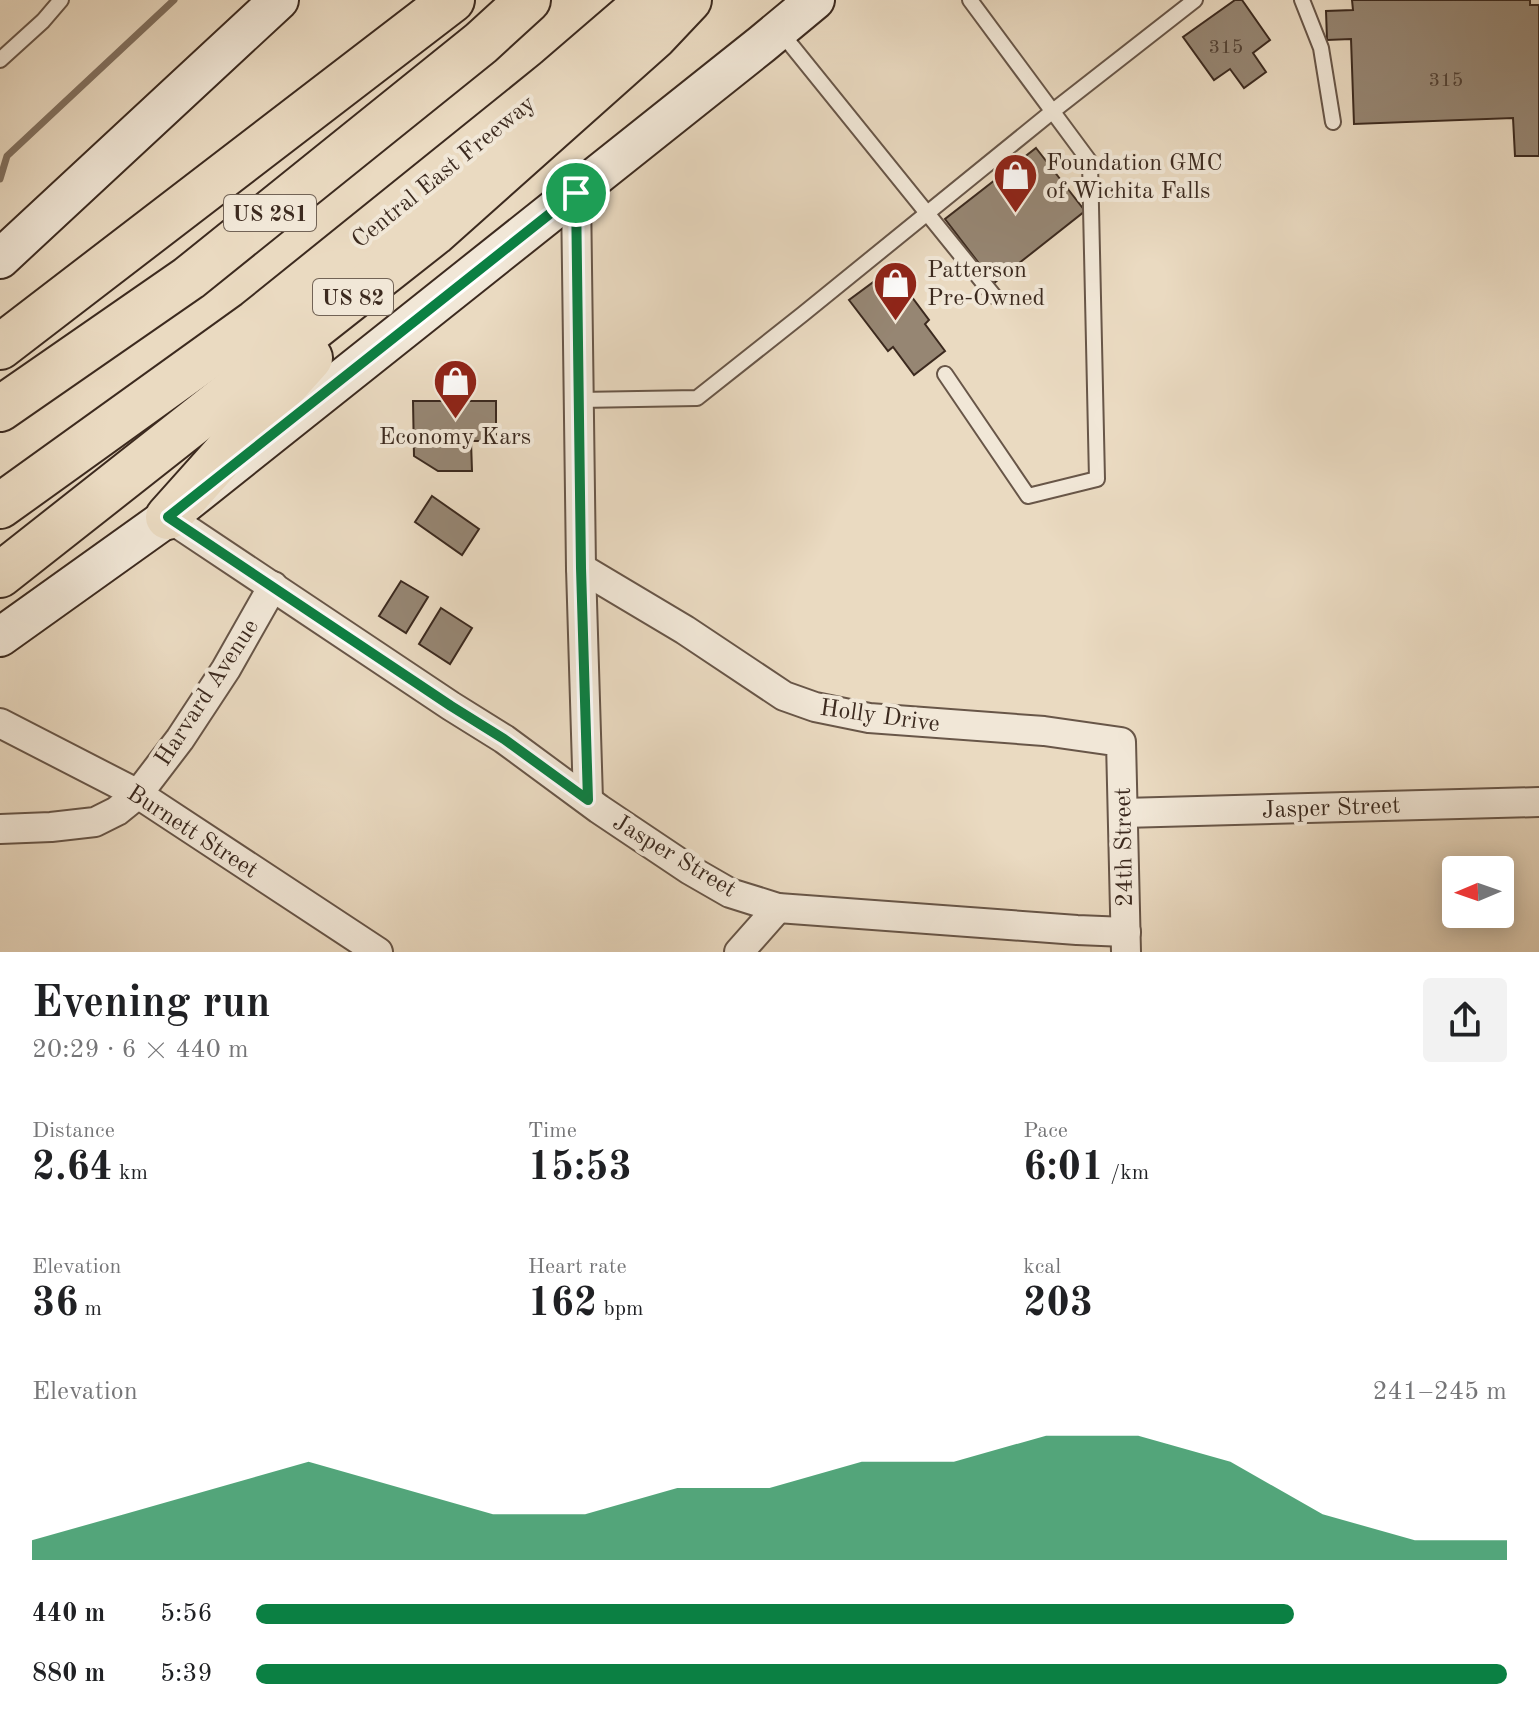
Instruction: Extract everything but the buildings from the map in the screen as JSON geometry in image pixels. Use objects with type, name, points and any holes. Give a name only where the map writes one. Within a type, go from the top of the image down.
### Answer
[{"type":"highway","points":[[0,347],[452,0]]},
{"type":"highway","name":"US 281","points":[[0,409],[189,278],[481,43],[528,0]]},
{"type":"highway","name":"Central East Freeway","points":[[0,506],[256,322],[555,81],[649,0]]},
{"type":"highway","name":"US 82","points":[[0,575],[434,233],[655,36],[689,0]]},
{"type":"highway","points":[[168,517],[298,370],[434,233]]},
{"type":"main road","points":[[0,259],[279,0]]},
{"type":"main road","points":[[0,637],[168,517],[815,0]]},
{"type":"street","points":[[576,193],[581,568],[588,800]]},
{"type":"street","name":"Jasper Street","points":[[168,517],[504,739],[663,852],[730,893],[778,908],[1077,930],[1126,942]]},
{"type":"street","name":"Holly Drive","points":[[581,568],[685,630],[784,696],[815,707],[869,718],[1044,731],[1121,742]]},
{"type":"street","name":"Harvard Avenue","points":[[0,829],[95,822],[117,811],[138,794],[180,739],[226,669],[273,586]]},
{"type":"street","name":"Burnett Street","points":[[0,723],[138,794],[378,952]]},
{"type":"street","name":"24th Street","points":[[1121,742],[1126,942]]},
{"type":"street","name":"Jasper Street","points":[[1123,813],[1539,802]]},
{"type":"street","points":[[739,952],[778,908]]},
{"type":"lane","points":[[0,60],[61,0]]},
{"type":"lane","points":[[945,374],[1028,496],[1097,479],[1090,162],[970,0]]},
{"type":"lane","points":[[579,400],[697,398],[1195,0]]},
{"type":"lane","points":[[1302,0],[1321,48],[1333,122]]},
{"type":"lane","points":[[779,30],[994,296]]},
{"type":"waterway","points":[[0,179],[7,156],[174,0]]},
{"type":"place","name":"Foundation GMC of Wichita Falls","points":[[1015,215]]},
{"type":"place","name":"Patterson Pre-Owned","points":[[896,322]]},
{"type":"place","name":"Economy Kars","points":[[455,421]]},
{"type":"route","points":[[576,193],[581,568],[588,800],[504,739],[168,517],[576,193]]}]
